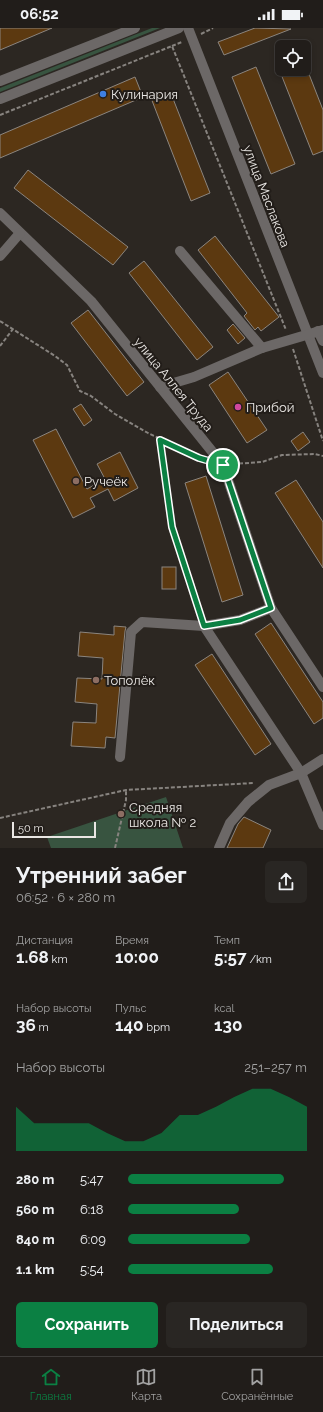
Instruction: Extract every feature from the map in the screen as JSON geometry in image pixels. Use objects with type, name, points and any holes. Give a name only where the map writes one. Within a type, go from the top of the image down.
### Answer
[{"type":"street","points":[[0,81],[134,28]]},
{"type":"street","points":[[0,99],[179,28]]},
{"type":"street","name":"улица Маслакова","points":[[188,28],[323,374]]},
{"type":"street","name":"улица Аллея Труда","points":[[0,213],[91,301],[223,465],[271,608],[323,687]]},
{"type":"street","points":[[0,256],[20,233]]},
{"type":"street","points":[[180,251],[262,348]]},
{"type":"street","points":[[160,387],[194,377],[262,348],[308,335],[320,330],[323,341]]},
{"type":"street","points":[[120,757],[131,632],[142,622],[204,626],[240,620],[271,608]]},
{"type":"street","points":[[204,626],[301,773],[322,818]]},
{"type":"street","points":[[219,848],[230,823],[248,802],[269,785],[301,773],[323,759]]},
{"type":"path","points":[[0,116],[172,46],[290,340],[323,441]]},
{"type":"path","points":[[0,321],[67,365],[80,391],[160,440],[199,458],[223,465],[262,462],[282,455],[315,454],[323,456]]},
{"type":"path","points":[[0,346],[13,329]]},
{"type":"path","points":[[160,440],[172,527],[204,626]]},
{"type":"path","points":[[0,818],[126,790],[261,782],[269,785]]},
{"type":"path","points":[[115,848],[126,800],[126,790]]},
{"type":"green space","points":[[152,28],[160,28],[0,92],[0,88]]},
{"type":"green space","points":[[166,797],[183,848],[51,848],[47,837]]},
{"type":"building","points":[[0,28],[52,28],[0,50]]},
{"type":"building","points":[[255,28],[291,29],[224,55],[218,42]]},
{"type":"building","points":[[256,67],[295,164],[271,174],[232,77]]},
{"type":"building","points":[[282,76],[310,76],[323,110],[323,151],[313,155]]},
{"type":"building","points":[[135,77],[143,97],[0,158],[0,135]]},
{"type":"building","points":[[170,91],[210,193],[191,201],[151,98]]},
{"type":"building","points":[[28,170],[128,247],[113,265],[14,188]]},
{"type":"building","points":[[215,236],[279,317],[261,331],[258,327],[255,330],[244,316],[247,313],[198,250]]},
{"type":"building","points":[[144,261],[213,347],[197,360],[129,273]]},
{"type":"building","points":[[88,310],[144,382],[127,396],[71,323]]},
{"type":"building","points":[[233,324],[245,338],[238,344],[227,330]]},
{"type":"building","name":"Прибой","points":[[228,372],[267,430],[247,443],[209,385]]},
{"type":"building","points":[[81,404],[92,420],[84,426],[73,409]]},
{"type":"building","points":[[56,429],[87,489],[105,479],[97,464],[120,452],[138,488],[114,501],[108,489],[90,498],[95,507],[73,518],[33,440]]},
{"type":"building","points":[[303,432],[310,442],[298,451],[291,441]]},
{"type":"building","points":[[206,476],[243,595],[222,602],[185,483]]},
{"type":"building","points":[[296,480],[323,522],[323,568],[275,493]]},
{"type":"building","points":[[162,567],[176,567],[176,589],[162,589]]},
{"type":"building","points":[[271,623],[323,702],[323,718],[314,724],[255,634]]},
{"type":"building","points":[[114,626],[126,627],[115,738],[106,737],[105,748],[71,746],[73,722],[96,723],[97,704],[75,702],[77,678],[102,679],[103,658],[78,656],[80,632],[114,635]]},
{"type":"building","points":[[212,654],[271,744],[255,755],[195,665]]},
{"type":"building","points":[[244,817],[271,830],[263,848],[227,848],[238,824]]},
{"type":"place","name":"Кулинария","points":[[103,94]]},
{"type":"place","name":"Прибой","points":[[238,407]]},
{"type":"place","name":"Ручеёк","points":[[76,481]]},
{"type":"place","name":"Тополёк","points":[[96,680]]},
{"type":"place","name":"Средняя школа № 2","points":[[121,814]]},
{"type":"route","points":[[160,440],[199,458],[223,465],[271,608],[240,620],[204,626],[172,527],[160,440]]}]
